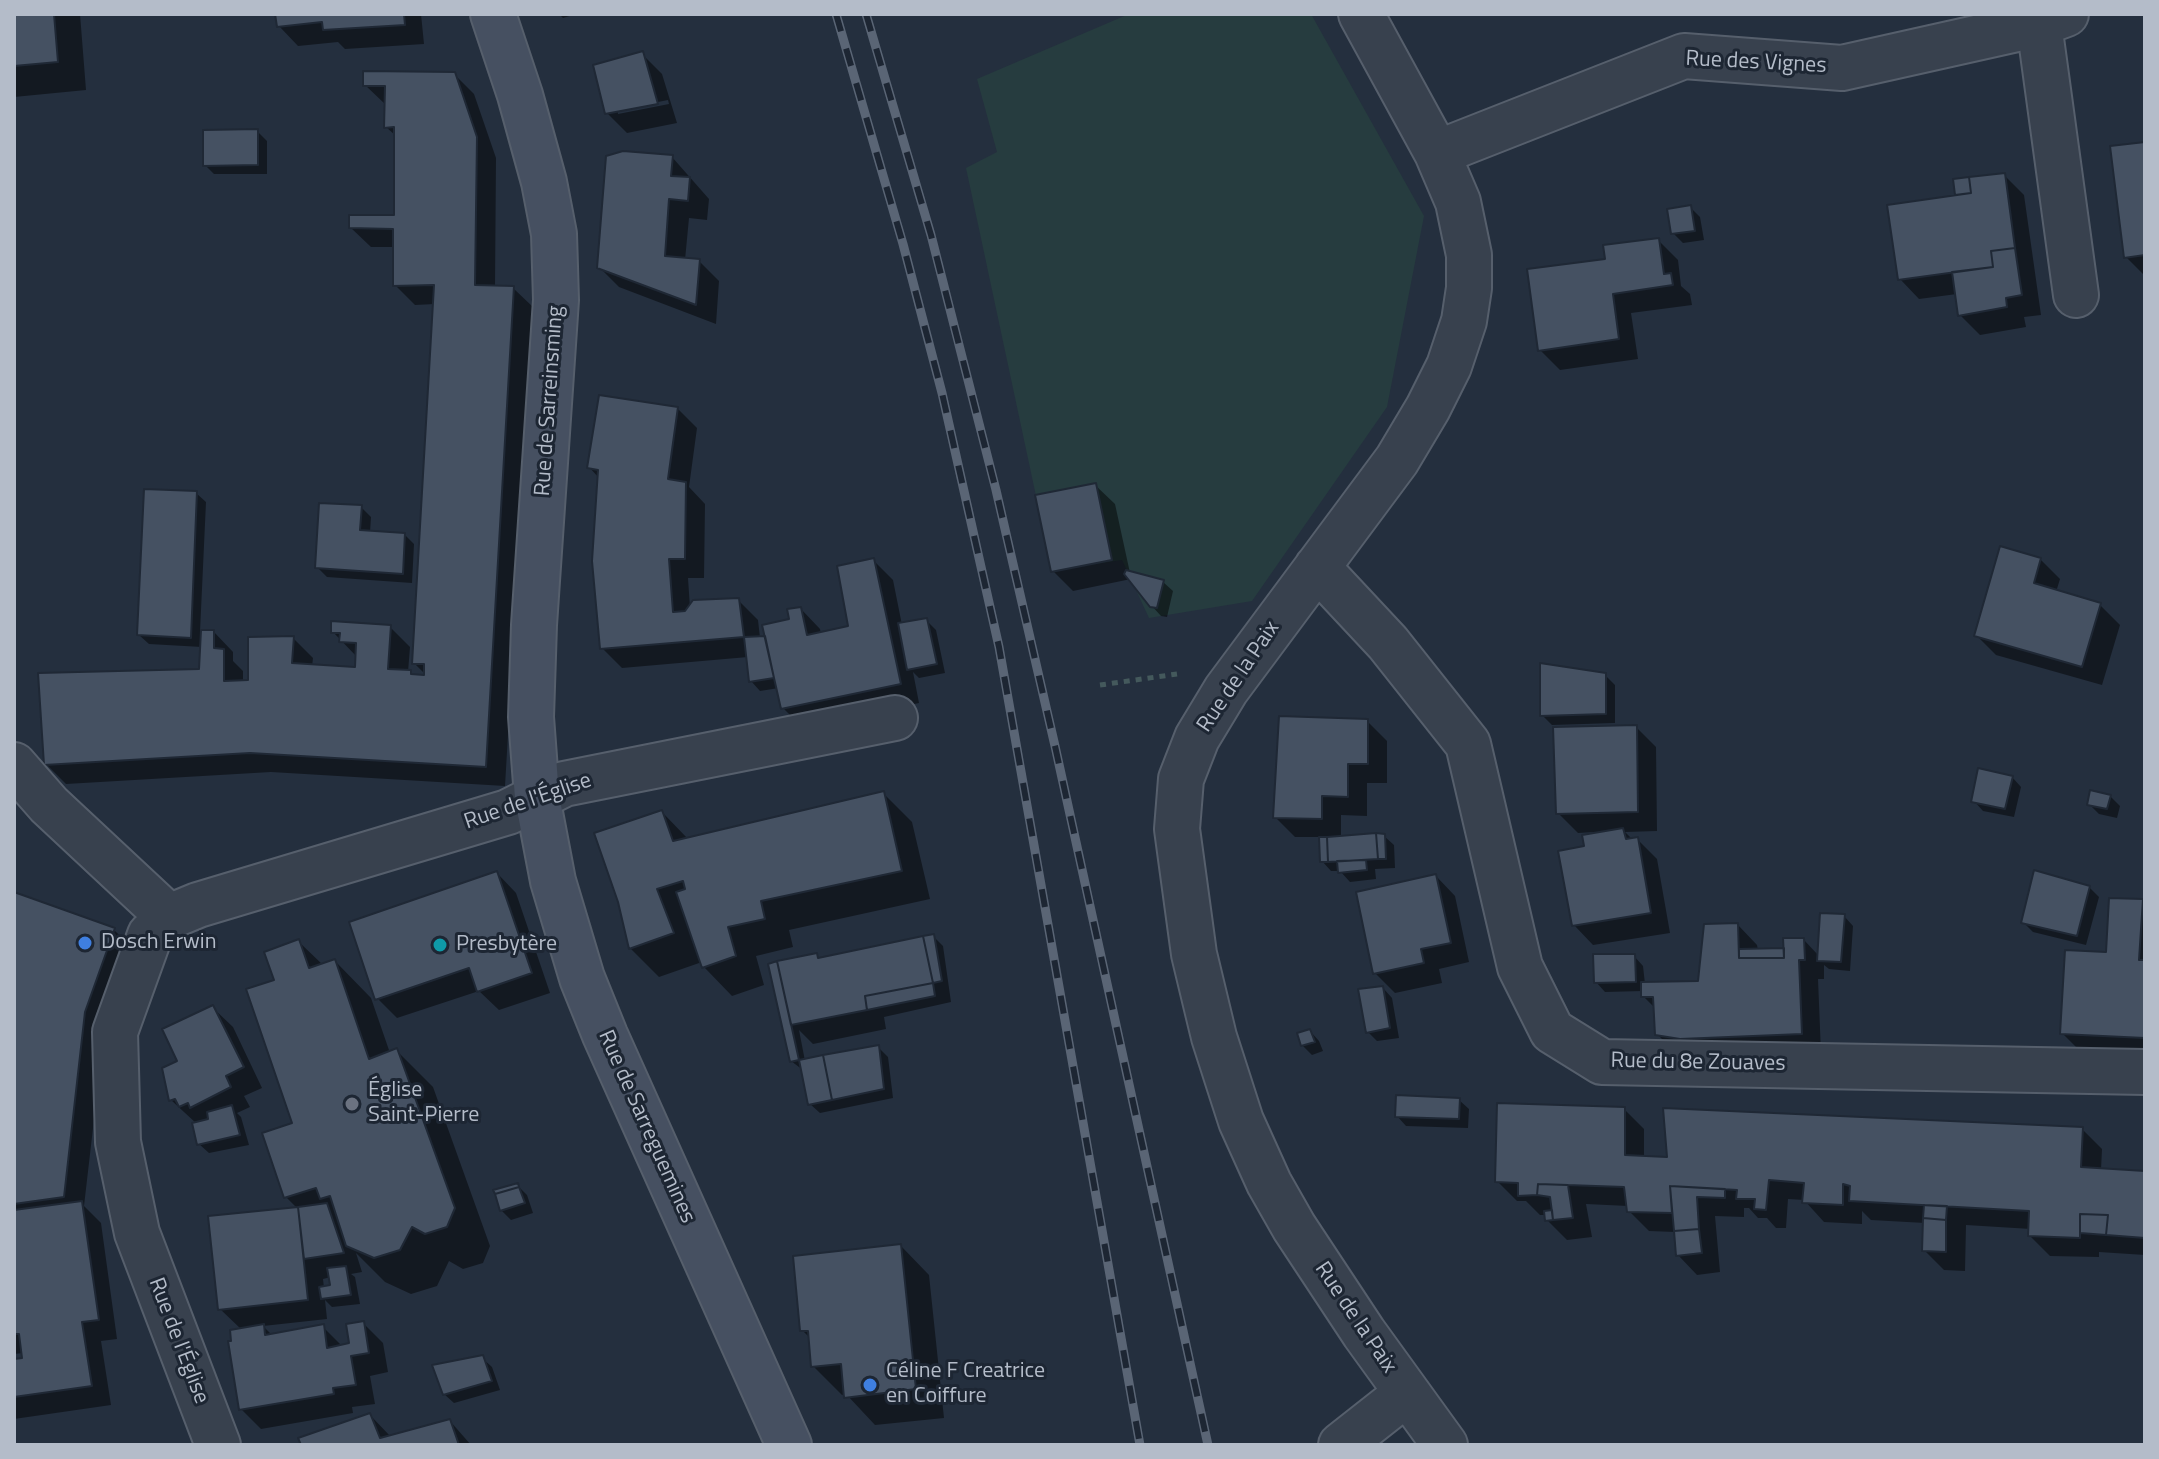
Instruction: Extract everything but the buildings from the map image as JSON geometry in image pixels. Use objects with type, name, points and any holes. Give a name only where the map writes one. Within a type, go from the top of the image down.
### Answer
[{"type":"street","name":"Rue de Sarreinsming","points":[[493,14],[520,95],[544,182],[554,234],[556,300],[532,672],[531,717],[537,797]]},
{"type":"street","name":"Rue de la Paix","points":[[1361,14],[1437,153],[1458,202],[1469,255],[1469,288],[1464,321],[1449,366],[1397,460],[1226,690],[1197,738],[1181,779],[1177,829],[1194,954],[1214,1037],[1241,1121],[1269,1183],[1294,1227],[1445,1445]]},
{"type":"street","name":"Rue des Vignes","points":[[1437,153],[1684,56],[1842,68],[2053,19],[2076,295]]},
{"type":"street","name":"Rue du 8e Zouaves","points":[[1317,567],[1388,643],[1468,744],[1520,967],[1552,1031],[1602,1062],[2145,1072]]},
{"type":"street","name":"Rue de l'Église","points":[[218,1445],[137,1233],[118,1142],[115,1032],[150,935],[169,917],[213,900],[508,812],[564,784],[895,718]]},
{"type":"street","points":[[14,765],[49,805],[169,917]]},
{"type":"street","name":"Rue de Sarreguemines","points":[[537,797],[553,881],[582,978],[789,1445]]},
{"type":"street","points":[[1341,1445],[1407,1393]]},
{"type":"path","points":[[1100,685],[1126,681]]},
{"type":"green space","points":[[1129,14],[1311,14],[1424,216],[1387,407],[1252,601],[1149,618],[1122,560],[1052,571],[966,168],[997,152],[977,79]]},
{"type":"railway","points":[[836,14],[903,244],[942,393],[999,647],[1140,1445]]},
{"type":"railway","points":[[866,14],[931,235],[996,490],[1208,1445]]},
{"type":"place","name":"Dosch Erwin","points":[[85,943]]},
{"type":"place","name":"Presbytère","points":[[440,945]]},
{"type":"place","name":"Église Saint-Pierre","points":[[352,1104]]},
{"type":"place","name":"Céline F Creatrice en Coiffure","points":[[870,1385]]}]
